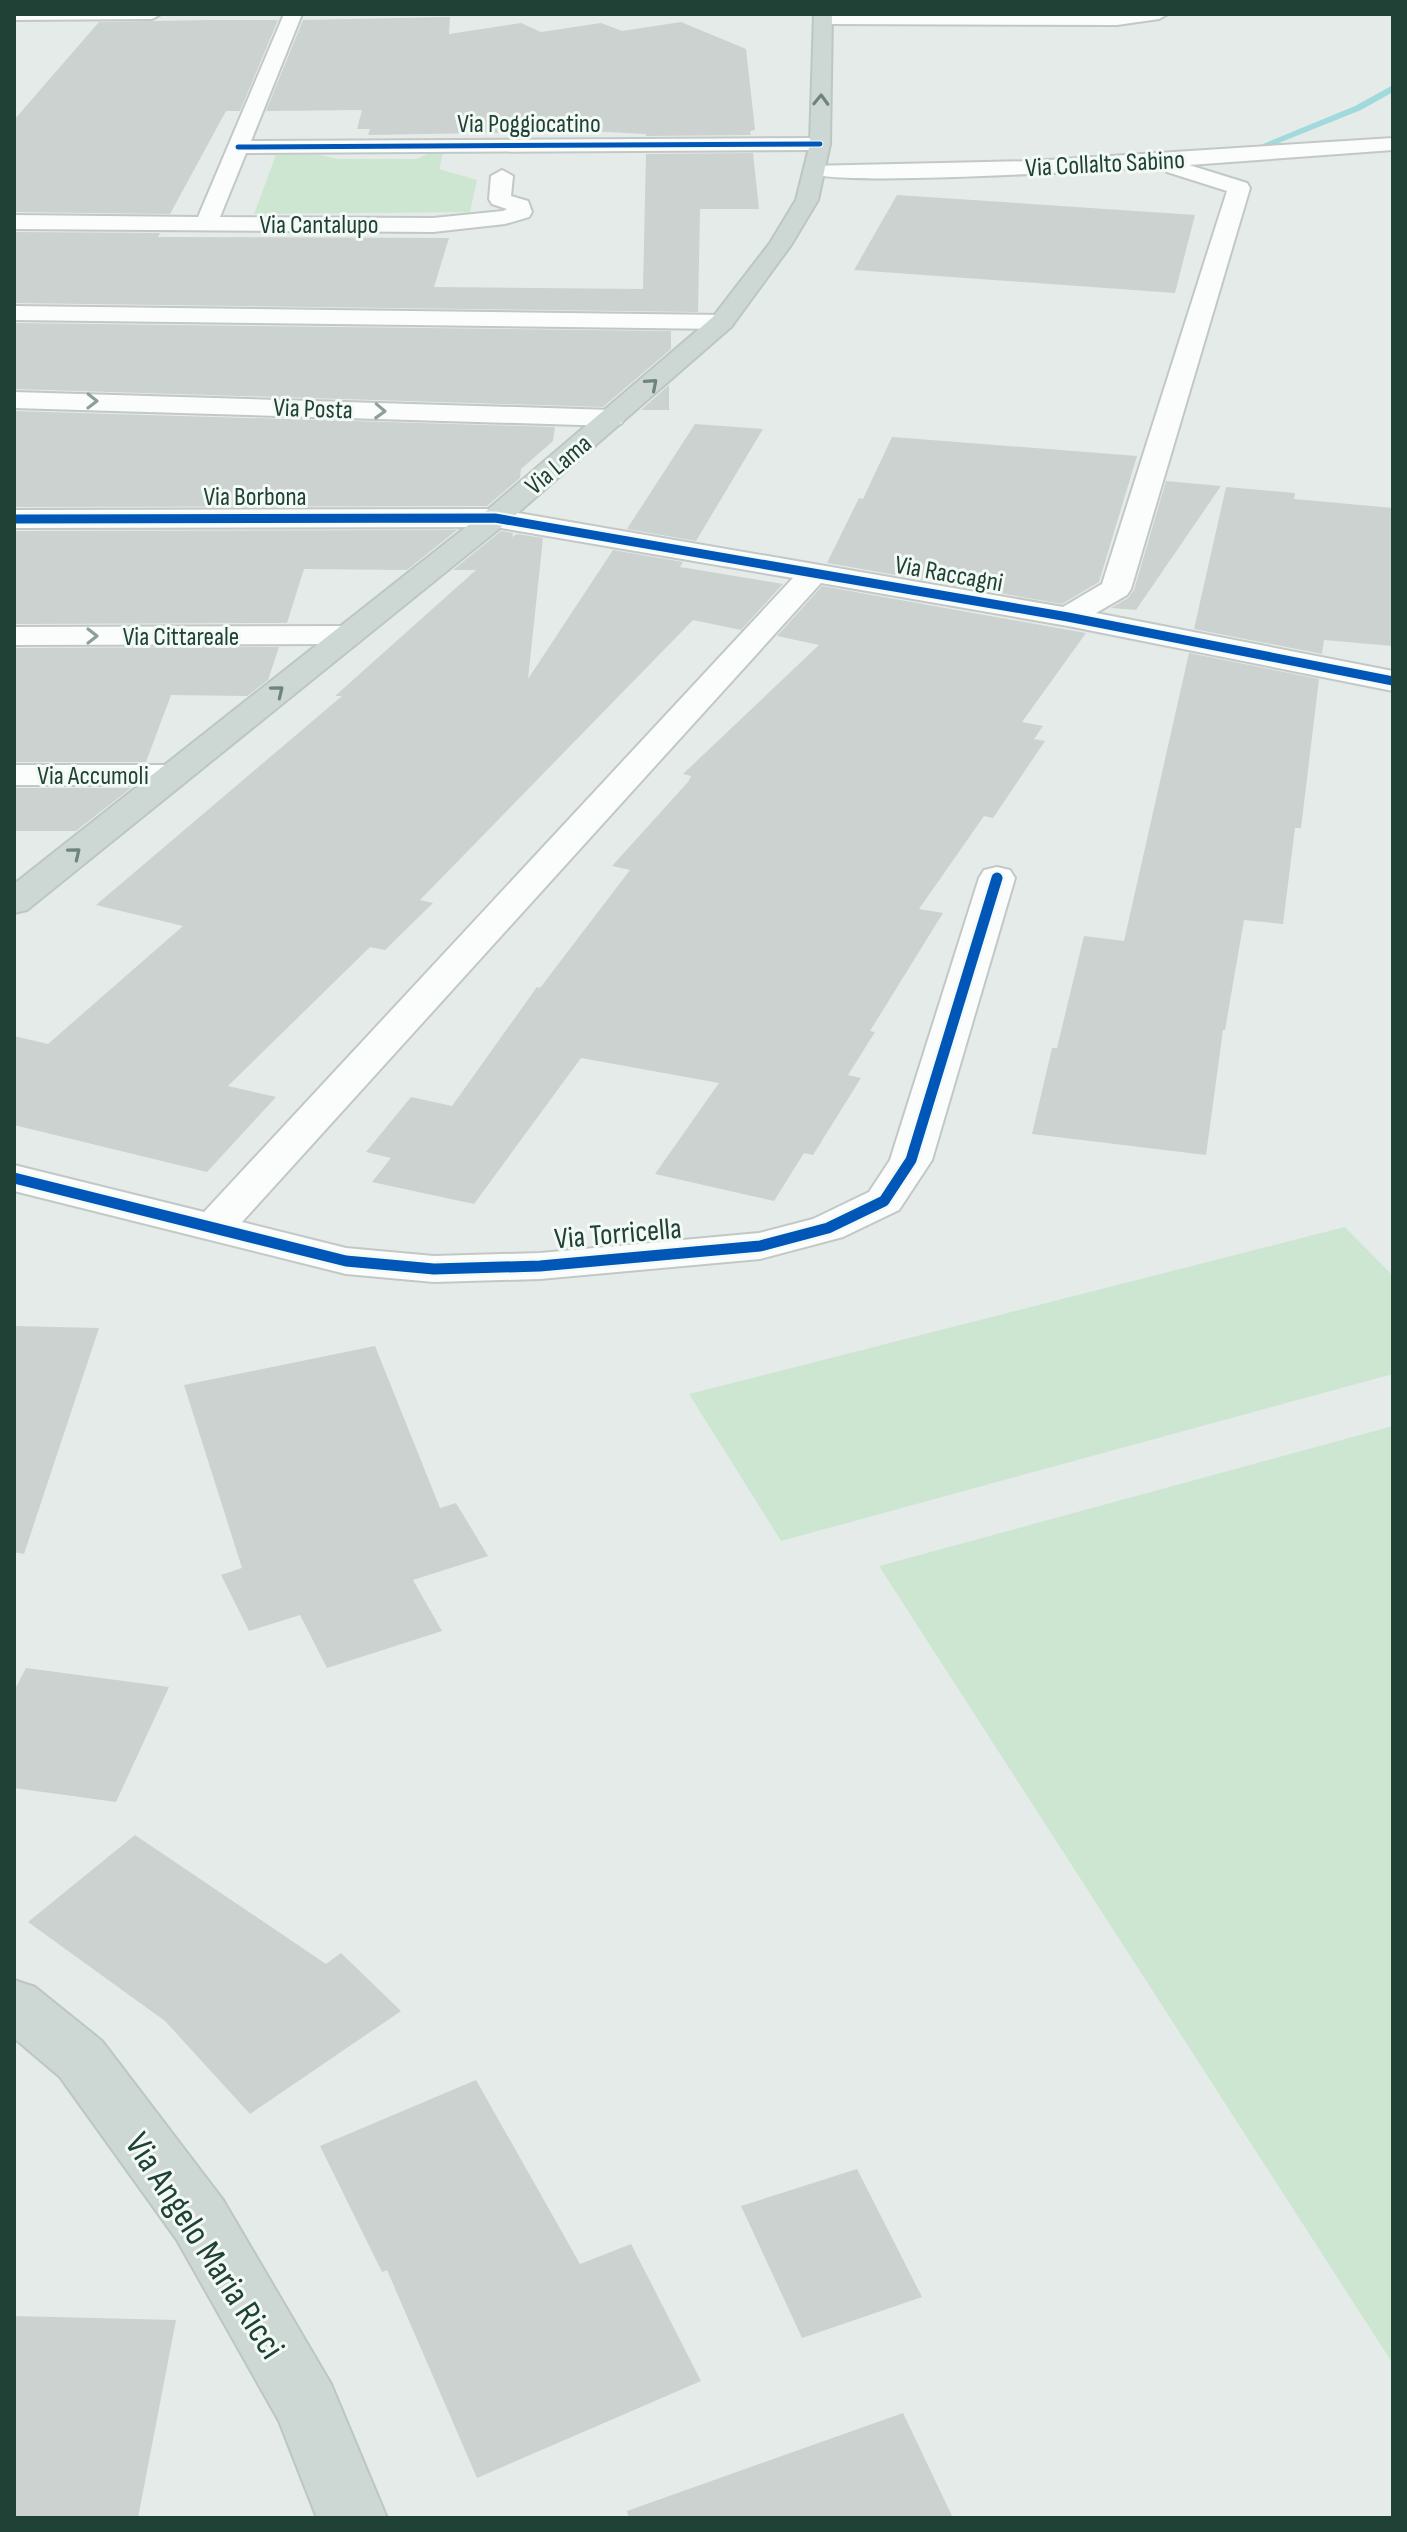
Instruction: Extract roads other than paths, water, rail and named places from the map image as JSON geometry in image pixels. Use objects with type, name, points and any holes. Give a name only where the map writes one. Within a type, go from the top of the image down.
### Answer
[{"type":"main road","name":"Via Lama","points":[[14,902],[495,518],[722,322],[797,218],[818,158],[823,16]]},
{"type":"main road","name":"Via Angelo Maria Ricci","points":[[14,2004],[81,2059],[200,2220],[307,2406],[352,2518]]},
{"type":"street","points":[[14,15],[152,14]]},
{"type":"street","name":"Via Cantalupo","points":[[206,224],[293,14]]},
{"type":"street","points":[[823,16],[1117,20],[1159,14]]},
{"type":"street","name":"Via Collalto Sabino","points":[[818,158],[914,173],[1393,144]]},
{"type":"street","name":"Via Poggiocatino","points":[[238,147],[818,158]]},
{"type":"street","points":[[1068,617],[1116,589],[1239,188],[1156,160]]},
{"type":"street","name":"Via Cantalupo","points":[[14,222],[433,225],[505,217],[521,212],[520,206],[500,199],[502,176]]},
{"type":"street","points":[[14,313],[722,322]]},
{"type":"street","name":"Via Posta","points":[[14,400],[612,418]]},
{"type":"street","name":"Via Raccagni","points":[[495,518],[1068,617],[1393,681]]},
{"type":"street","name":"Via Borbona","points":[[14,519],[495,518]]},
{"type":"street","points":[[213,1228],[815,572]]},
{"type":"street","name":"Via Cittareale","points":[[14,636],[348,635]]},
{"type":"street","name":"Via Accumoli","points":[[14,775],[173,775]]},
{"type":"street","name":"Via Torricella","points":[[14,1178],[346,1261],[434,1269],[540,1266],[760,1246],[828,1228],[884,1201],[911,1160],[997,878]]},
{"type":"waterway","points":[[1263,146],[1358,108],[1393,88]]}]
